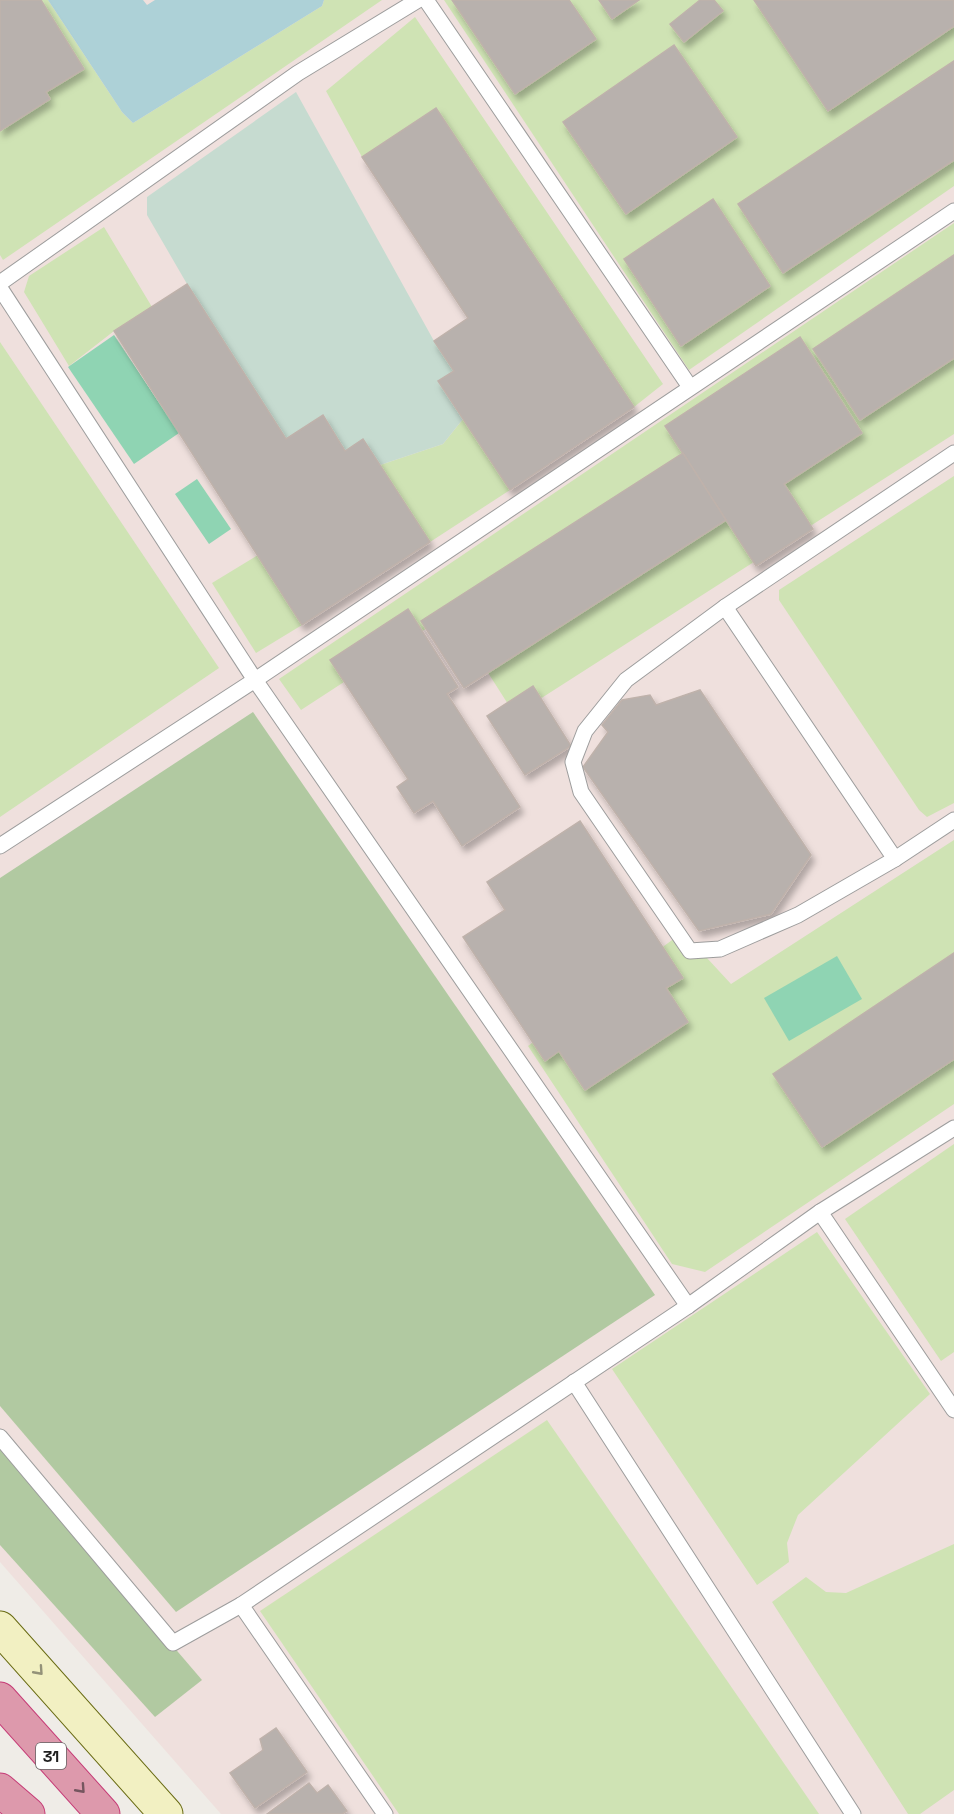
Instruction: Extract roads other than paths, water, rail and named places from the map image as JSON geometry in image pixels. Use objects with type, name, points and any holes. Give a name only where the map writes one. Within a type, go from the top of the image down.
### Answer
[{"type":"highway","name":"31","points":[[0,1698],[102,1814]]},
{"type":"highway","points":[[0,1790],[28,1814]]},
{"type":"main road","points":[[0,1628],[166,1814]]},
{"type":"lane","points":[[0,283],[298,74],[418,0]]},
{"type":"lane","points":[[426,0],[690,387]]},
{"type":"lane","points":[[0,846],[255,680],[954,211]]},
{"type":"lane","points":[[0,288],[255,680],[688,1306]]},
{"type":"lane","points":[[954,453],[725,607],[626,680],[585,731],[573,762],[581,792],[690,951],[720,949],[798,915],[895,859],[954,820]]},
{"type":"lane","points":[[725,607],[895,859]]},
{"type":"lane","points":[[0,1437],[173,1643],[241,1605],[688,1306],[820,1212],[954,1128]]},
{"type":"lane","points":[[820,1212],[954,1410]]},
{"type":"lane","points":[[574,1382],[853,1814]]},
{"type":"lane","points":[[241,1605],[386,1814]]},
{"type":"water","points":[[48,0],[143,0],[147,5],[155,0],[324,0],[322,6],[133,123],[122,112]]}]
